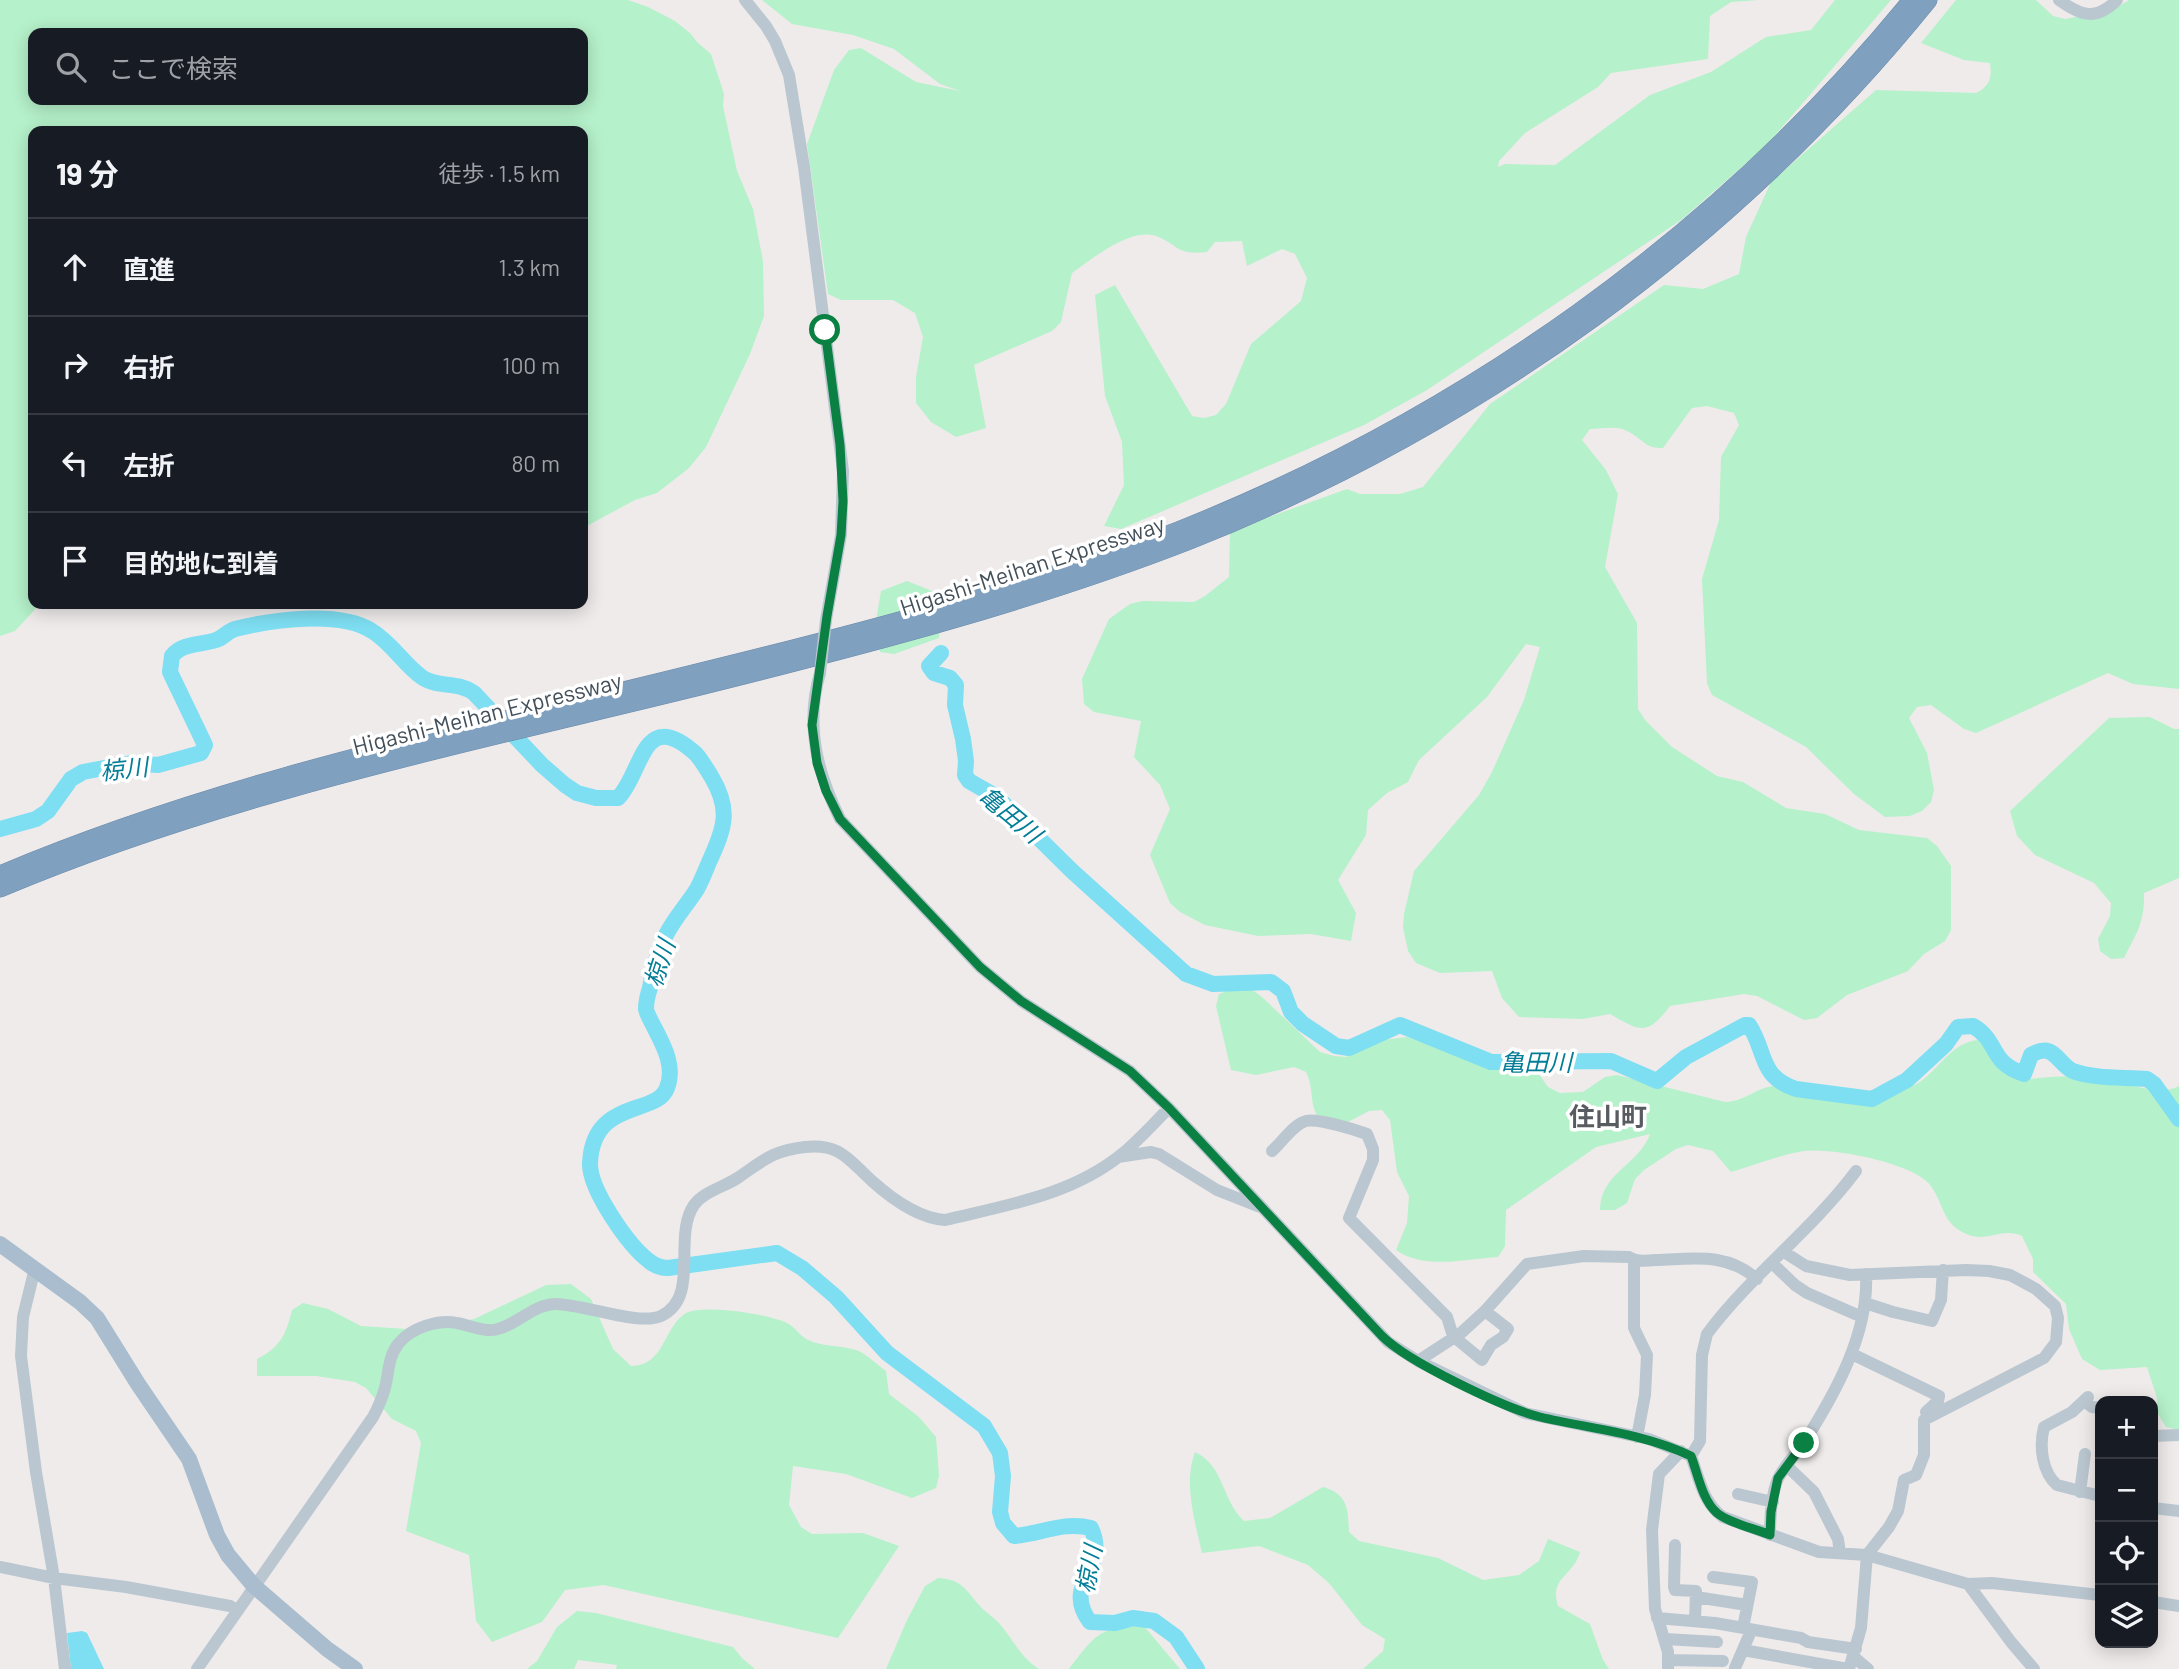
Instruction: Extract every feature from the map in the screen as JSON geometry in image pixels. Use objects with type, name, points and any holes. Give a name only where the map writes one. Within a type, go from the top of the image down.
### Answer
[{"type":"highway","name":"Higashi-Meihan Expressway","points":[[555,714],[851,634],[1071,569],[1180,530],[1232,508],[1384,436],[1484,378],[1592,305],[1646,264],[1774,151],[1848,75],[1912,0]]},
{"type":"highway","name":"Higashi-Meihan Expressway","points":[[0,875],[114,831],[311,769],[828,653],[1075,581],[1236,521],[1392,446],[1479,396],[1610,306],[1700,234],[1791,152],[1877,61],[1928,0]]},
{"type":"highway","name":"Higashi-Meihan Expressway","points":[[0,888],[118,842],[461,736]]},
{"type":"main road","points":[[0,1244],[80,1302],[97,1318],[189,1459],[217,1535],[228,1555],[254,1586],[327,1649],[355,1669]]},
{"type":"street","points":[[745,0],[771,33],[789,75],[804,167],[843,471],[841,535],[812,725],[817,763],[826,791],[840,819],[980,967],[1021,1001],[1130,1071],[1169,1108],[1388,1342],[1418,1361],[1525,1413],[1637,1437],[1686,1453],[1705,1494],[1723,1517],[1819,1552],[1867,1555],[1968,1584],[1992,1583],[2095,1594]]},
{"type":"street","points":[[2059,0],[2072,9],[2093,15],[2107,9],[2117,0]]},
{"type":"street","points":[[197,1669],[373,1417],[384,1390],[391,1356],[407,1335],[447,1322],[496,1330],[554,1304],[656,1318],[676,1304],[682,1289],[686,1225],[696,1203],[704,1195],[729,1184],[774,1153],[816,1146],[834,1149],[850,1159],[880,1188],[914,1211],[927,1217],[945,1220],[1043,1196],[1092,1172],[1118,1157],[1169,1108]]},
{"type":"street","points":[[1272,1151],[1297,1126],[1307,1121],[1367,1134],[1373,1149],[1373,1160],[1349,1218],[1447,1317],[1453,1336],[1482,1360],[1508,1329],[1485,1311]]},
{"type":"street","points":[[1118,1157],[1151,1152],[1159,1154],[1217,1190],[1263,1207]]},
{"type":"street","points":[[1729,1667],[1668,1664],[1665,1639],[1657,1618],[1653,1553],[1658,1474],[1700,1441],[1704,1340],[1727,1310],[1836,1198],[1856,1171]]},
{"type":"street","points":[[1784,1252],[1806,1266],[1850,1275],[1989,1270],[2026,1282],[2055,1306],[2058,1329],[2056,1342],[2044,1358],[1924,1420]]},
{"type":"street","points":[[1418,1361],[1461,1333],[1485,1311],[1527,1264],[1584,1256],[1629,1257],[1634,1260],[1707,1257],[1743,1266],[1757,1279]]},
{"type":"street","points":[[1634,1260],[1634,1328],[1647,1355],[1645,1395],[1637,1437]]},
{"type":"street","points":[[1772,1263],[1807,1293],[1862,1317]]},
{"type":"street","points":[[35,1268],[23,1317],[21,1356],[65,1669]]},
{"type":"street","points":[[1865,1303],[1932,1321],[1941,1300],[1943,1270]]},
{"type":"street","points":[[1770,1535],[1778,1478],[1820,1416],[1852,1354],[1865,1303],[1866,1274]]},
{"type":"street","points":[[1852,1354],[1939,1396],[1938,1401],[1927,1411],[1924,1420],[1922,1464],[1916,1475],[1904,1480],[1898,1511],[1867,1555],[1862,1615],[1852,1661]]},
{"type":"street","points":[[2095,1407],[2086,1399],[2064,1417],[2044,1427],[2042,1434],[2042,1454],[2053,1482],[2063,1488],[2095,1495]]},
{"type":"street","points":[[2158,1436],[2179,1435]]},
{"type":"street","points":[[2080,1492],[2085,1454]]},
{"type":"street","points":[[1787,1466],[1814,1492],[1838,1539],[1840,1553]]},
{"type":"street","points":[[1738,1494],[1773,1502]]},
{"type":"street","points":[[2158,1509],[2179,1511]]},
{"type":"street","points":[[1675,1545],[1675,1590],[1696,1591],[1695,1621]]},
{"type":"street","points":[[0,1567],[54,1578],[126,1587],[230,1606],[237,1610]]},
{"type":"street","points":[[1713,1577],[1752,1582],[1744,1650],[1729,1667]]},
{"type":"street","points":[[1968,1584],[2034,1669]]},
{"type":"street","points":[[1696,1597],[1748,1605]]},
{"type":"street","points":[[2158,1603],[2179,1606]]},
{"type":"street","points":[[1657,1618],[1715,1623],[1801,1638],[1868,1669]]},
{"type":"street","points":[[1715,1623],[1717,1643],[1729,1667]]},
{"type":"street","points":[[1665,1639],[1717,1643]]},
{"type":"street","points":[[1796,1665],[1808,1642]]},
{"type":"street","points":[[1744,1650],[1796,1665],[1852,1661]]},
{"type":"green space","points":[[0,0],[628,0],[675,21],[711,54],[724,94],[723,106],[737,171],[753,209],[763,261],[764,316],[750,354],[706,447],[689,468],[657,493],[635,500],[588,525],[588,126],[28,126],[28,609],[35,609],[15,631],[0,636]]},
{"type":"green space","points":[[762,0],[1759,0],[1731,2],[1710,16],[1708,59],[1611,73],[1598,87],[1525,133],[1499,161],[1498,167],[1505,164],[1555,165],[1650,95],[1711,72],[1766,37],[1811,30],[1835,0],[1891,0],[1766,146],[1681,220],[1427,390],[1364,425],[1121,529],[1104,526],[1124,485],[1122,442],[1105,396],[1095,295],[1115,285],[1192,416],[1204,418],[1216,415],[1226,404],[1251,344],[1301,301],[1307,278],[1295,254],[1282,249],[1247,266],[1242,241],[1215,242],[1207,252],[1188,252],[1164,239],[1146,234],[1123,240],[1072,273],[1061,322],[1052,331],[974,365],[986,428],[956,437],[931,422],[916,403],[916,377],[923,337],[915,313],[893,300],[841,300],[828,294],[807,144],[834,70],[849,50],[861,48],[916,82],[960,91],[940,84],[894,49],[853,35],[792,24]]},
{"type":"green space","points":[[1956,0],[2036,0],[2053,16],[2065,19],[2113,10],[2129,0],[2179,0],[2179,689],[2133,684],[2108,673],[1976,733],[1964,729],[1931,705],[1917,707],[1909,718],[1927,753],[1934,790],[1931,802],[1922,811],[1910,816],[1885,817],[1854,794],[1806,747],[1712,695],[1707,683],[1702,579],[1719,520],[1721,457],[1739,425],[1734,413],[1707,406],[1692,408],[1663,448],[1648,445],[1620,429],[1590,429],[1582,440],[1606,470],[1618,494],[1605,567],[1637,623],[1638,709],[1645,720],[1672,747],[1717,776],[1743,782],[1786,808],[1825,814],[1859,830],[1927,838],[1937,846],[1951,866],[1951,930],[1945,941],[1924,954],[1908,971],[1847,995],[1817,1018],[1804,1020],[1757,996],[1744,994],[1670,1006],[1655,1022],[1643,1028],[1629,1025],[1610,1014],[1583,1019],[1519,1017],[1502,998],[1492,971],[1440,973],[1416,963],[1408,951],[1403,927],[1414,871],[1479,795],[1492,772],[1524,700],[1540,647],[1526,644],[1487,697],[1419,760],[1408,782],[1387,793],[1368,810],[1366,835],[1338,880],[1356,913],[1351,941],[1311,934],[1258,936],[1205,925],[1180,912],[1170,903],[1150,855],[1170,809],[1160,785],[1134,757],[1141,721],[1094,712],[1084,704],[1082,679],[1109,619],[1130,604],[1142,601],[1194,602],[1205,596],[1229,577],[1230,531],[1347,489],[1360,494],[1400,494],[1423,487],[1490,404],[1664,285],[1703,289],[1739,274],[1746,237],[1771,182],[1876,90],[1976,93],[1987,84],[1991,73],[1990,63],[1964,60],[1921,43]]},
{"type":"green space","points":[[907,581],[932,591],[942,611],[939,638],[894,654],[880,652],[876,621],[881,591]]},
{"type":"green space","points":[[2150,717],[2179,729],[2179,878],[2144,893],[2142,919],[2133,941],[2124,958],[2111,959],[2100,951],[2098,939],[2110,916],[2111,903],[2094,883],[2035,855],[2017,836],[2010,811],[2109,718]]},
{"type":"green space","points":[[1240,986],[1254,991],[1320,1052],[1346,1057],[1383,1040],[1407,1037],[1493,1067],[1534,1067],[1548,1087],[1560,1093],[1583,1092],[1605,1077],[1617,1075],[1725,1102],[1739,1100],[1775,1086],[1805,1097],[1858,1099],[1910,1087],[1927,1076],[1959,1046],[1980,1040],[1999,1050],[2029,1079],[2081,1076],[2109,1079],[2150,1089],[2179,1086],[2179,1430],[2166,1427],[2158,1414],[2158,1396],[2147,1367],[2100,1370],[2082,1359],[2069,1329],[2066,1304],[2033,1272],[2033,1259],[2022,1236],[2008,1233],[1976,1237],[1960,1231],[1945,1214],[1931,1186],[1922,1178],[1908,1170],[1872,1158],[1816,1150],[1804,1151],[1731,1172],[1713,1151],[1688,1145],[1676,1149],[1644,1170],[1635,1179],[1627,1203],[1615,1210],[1600,1210],[1606,1187],[1638,1153],[1650,1134],[1596,1147],[1506,1210],[1505,1246],[1498,1257],[1432,1262],[1407,1256],[1396,1250],[1407,1223],[1409,1196],[1397,1172],[1390,1120],[1382,1110],[1369,1111],[1346,1123],[1320,1120],[1314,1108],[1306,1072],[1294,1067],[1256,1075],[1231,1070],[1216,1006],[1219,994]]},
{"type":"green space","points":[[571,1284],[591,1299],[613,1349],[631,1366],[651,1360],[678,1319],[694,1310],[736,1311],[766,1316],[787,1323],[808,1340],[856,1350],[868,1356],[886,1371],[889,1394],[919,1417],[936,1437],[939,1476],[936,1488],[912,1498],[846,1474],[793,1466],[789,1505],[801,1527],[812,1534],[863,1533],[899,1546],[838,1638],[604,1585],[565,1590],[542,1622],[492,1642],[476,1621],[469,1555],[406,1531],[421,1443],[416,1431],[392,1419],[366,1388],[355,1382],[316,1376],[257,1376],[257,1359],[277,1345],[285,1333],[292,1310],[303,1303],[328,1309],[361,1326],[422,1330],[474,1319],[546,1285]]},
{"type":"green space","points":[[1195,1452],[1212,1465],[1231,1504],[1244,1521],[1270,1518],[1323,1487],[1342,1498],[1347,1510],[1349,1532],[1359,1541],[1438,1558],[1483,1580],[1519,1575],[1539,1561],[1548,1539],[1580,1552],[1559,1583],[1556,1596],[1558,1606],[1590,1624],[1609,1669],[1363,1669],[1383,1651],[1385,1639],[1362,1625],[1329,1583],[1308,1565],[1259,1546],[1202,1553],[1190,1490]]},
{"type":"green space","points":[[938,1578],[957,1582],[965,1589],[1039,1669],[886,1669],[925,1586]]},
{"type":"green space","points":[[577,1611],[596,1613],[733,1647],[755,1669],[616,1669],[617,1665],[578,1660],[574,1669],[527,1669],[537,1661],[557,1627]]},
{"type":"green space","points":[[1143,1625],[1180,1669],[1069,1669],[1099,1635],[1116,1628]]},
{"type":"water","points":[[67,1633],[87,1633],[104,1669],[71,1669]]},
{"type":"waterway","name":"椋川","points":[[0,829],[36,819],[48,811],[71,779],[83,772],[131,763],[158,765],[201,753],[205,745],[170,672],[172,656],[181,649],[216,640],[235,629],[285,620],[342,621],[372,631],[423,678],[468,689],[474,693],[542,765],[577,793],[596,798],[618,798],[646,748],[654,740],[665,737],[678,741],[696,754],[706,767],[721,798],[724,818],[699,886],[662,943],[647,998],[647,1013],[664,1046],[669,1063],[667,1088],[661,1097],[613,1118],[602,1128],[594,1142],[591,1174],[611,1216],[640,1253],[658,1266],[668,1268],[777,1253],[802,1268],[836,1297],[887,1353],[984,1426],[1000,1453],[1003,1476],[1000,1512],[1003,1523],[1014,1536],[1061,1527],[1091,1528],[1095,1554],[1081,1597],[1082,1608],[1090,1622],[1115,1623],[1133,1618],[1154,1621],[1176,1637],[1197,1669]]},
{"type":"waterway","name":"亀田川","points":[[941,653],[929,666],[934,673],[950,678],[956,685],[955,705],[963,739],[965,775],[969,781],[997,797],[1072,871],[1186,974],[1213,984],[1271,982],[1283,991],[1291,1012],[1303,1024],[1336,1046],[1349,1048],[1400,1025],[1491,1062],[1611,1061],[1657,1081],[1686,1057],[1749,1025],[1769,1070],[1784,1084],[1796,1089],[1872,1099],[1907,1080],[1946,1044],[1958,1027],[1973,1026],[1987,1039],[2005,1064],[2024,1074],[2031,1055],[2045,1051],[2051,1052],[2068,1068],[2082,1074],[2147,1079],[2154,1084],[2179,1119]]},
{"type":"district","name":"住山町","points":[[1608,1115]]},
{"type":"route","points":[[825,330],[843,471],[843,501],[841,535],[817,680],[813,741],[826,791],[840,819],[869,852],[959,947],[1001,985],[1141,1081],[1382,1336],[1400,1350],[1525,1413],[1649,1439],[1691,1456],[1705,1494],[1716,1511],[1723,1517],[1770,1535],[1771,1512],[1778,1478],[1804,1443]]}]
